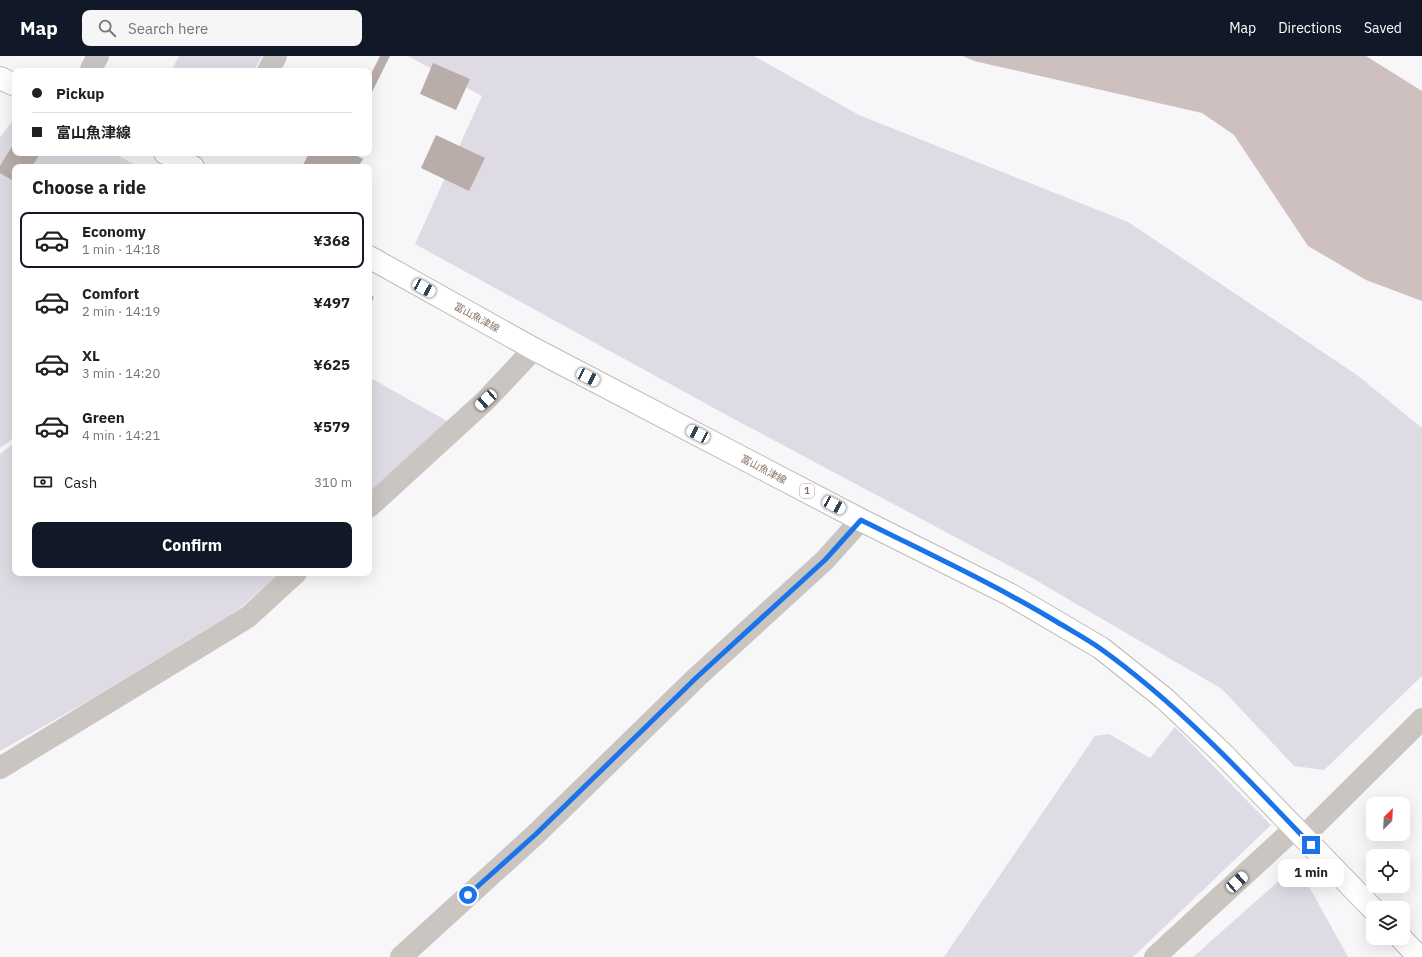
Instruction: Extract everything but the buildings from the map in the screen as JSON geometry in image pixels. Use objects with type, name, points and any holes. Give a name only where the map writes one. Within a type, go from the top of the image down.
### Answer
[{"type":"main road","points":[[0,78],[12,84]]},
{"type":"main road","name":"富山魚津線","points":[[372,259],[534,349],[861,520],[1009,594],[1100,648],[1165,700],[1223,754],[1366,902]]},
{"type":"main road","points":[[1408,945],[1419,957]]},
{"type":"street","points":[[92,68],[98,56]]},
{"type":"street","points":[[270,68],[276,56]]},
{"type":"street","points":[[372,504],[486,400],[534,349]]},
{"type":"street","points":[[401,957],[536,834],[697,677],[825,560],[861,520]]},
{"type":"street","points":[[0,768],[248,617],[293,576]]},
{"type":"street","points":[[1155,957],[1303,837],[1422,719]]},
{"type":"shaded area","points":[[179,56],[262,56],[256,68],[173,68]]},
{"type":"shaded area","points":[[408,56],[754,56],[859,115],[1128,222],[1357,375],[1422,428],[1422,676],[1324,770],[1294,766],[1222,689],[1032,578],[732,418],[415,244],[482,96]]},
{"type":"shaded area","points":[[963,56],[1422,56],[1422,301],[1366,280],[1308,246],[1234,135],[1202,113],[974,61]]},
{"type":"shaded area","points":[[12,122],[12,156],[119,156],[134,164],[12,164],[12,439],[0,448],[0,137]]},
{"type":"shaded area","points":[[372,379],[447,421],[372,492]]},
{"type":"shaded area","points":[[12,445],[12,576],[277,576],[239,609],[90,700],[0,751],[0,454]]},
{"type":"shaded area","points":[[1175,727],[1271,825],[1133,957],[944,957],[1095,736],[1109,734],[1150,758]]},
{"type":"shaded area","points":[[1297,865],[1348,957],[1193,957]]},
{"type":"pier","points":[[1366,56],[1422,56],[1422,91]]},
{"type":"route","points":[[468,895],[536,834],[697,677],[825,560],[861,520],[1009,594],[1100,648],[1177,710],[1223,754],[1311,845]]}]
